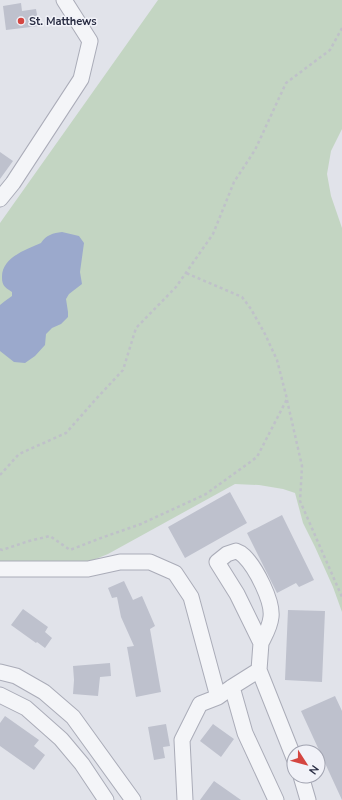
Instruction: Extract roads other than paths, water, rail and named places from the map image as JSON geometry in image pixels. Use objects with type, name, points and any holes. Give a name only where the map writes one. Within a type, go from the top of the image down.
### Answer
[{"type":"street","points":[[0,199],[13,183],[80,79],[90,41],[64,0]]},
{"type":"street","points":[[261,643],[237,594],[217,562],[227,554],[236,551],[243,555],[254,569],[264,586],[270,605],[271,617],[267,632],[261,643],[259,670],[288,744]]},
{"type":"street","points":[[0,569],[88,569],[120,562],[150,562],[175,572],[191,597],[218,697]]},
{"type":"street","points":[[184,800],[182,740],[200,704],[218,697],[259,670]]},
{"type":"street","points":[[0,672],[16,676],[44,692],[73,717],[133,800]]},
{"type":"street","points":[[232,687],[245,733],[276,800]]},
{"type":"street","points":[[0,695],[26,708],[62,739],[82,764],[106,800]]},
{"type":"street","points":[[303,784],[308,800]]},
{"type":"water","points":[[62,232],[79,236],[84,243],[80,272],[82,284],[69,294],[66,299],[68,317],[61,324],[52,328],[46,334],[45,345],[35,356],[25,363],[14,362],[0,351],[0,305],[12,296],[12,292],[6,288],[3,283],[2,278],[5,265],[21,252],[41,243],[50,235]]},
{"type":"place","name":"St. Matthews","points":[[21,21]]}]
